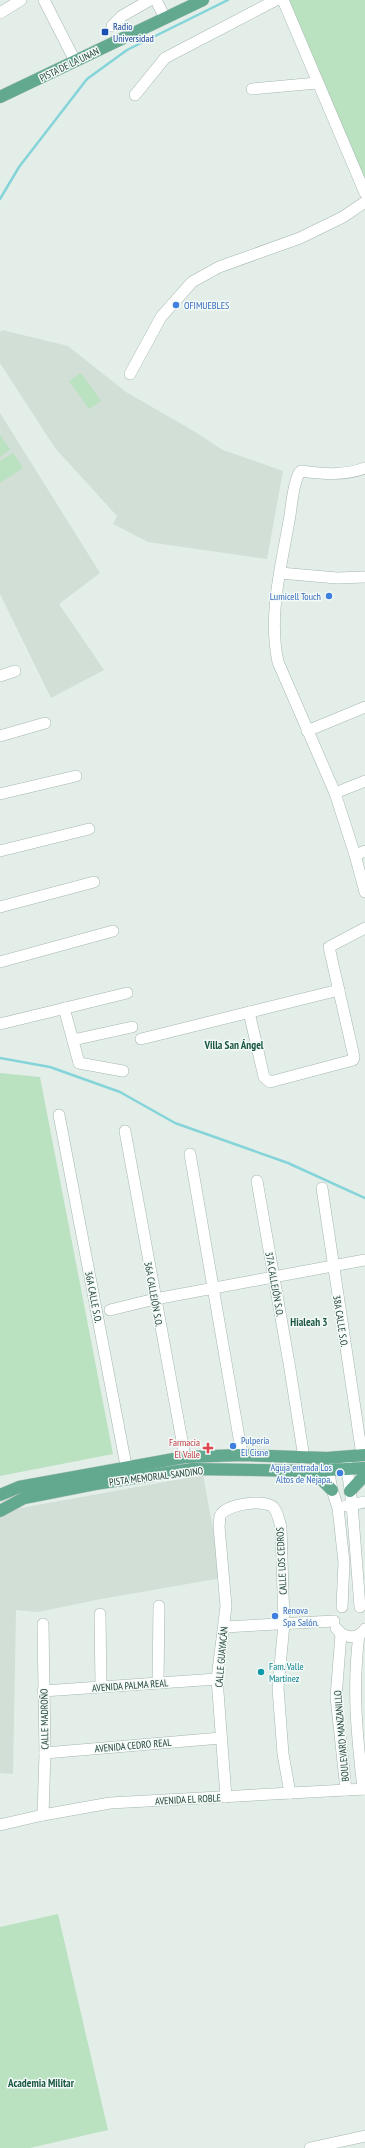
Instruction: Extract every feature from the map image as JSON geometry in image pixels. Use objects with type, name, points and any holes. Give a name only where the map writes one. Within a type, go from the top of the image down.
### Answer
[{"type":"main road","name":"PISTA DE LA UNAN","points":[[0,97],[202,0]]},
{"type":"main road","name":"PISTA MEMORIAL SANDINO","points":[[0,1495],[19,1487],[128,1473],[192,1469],[309,1470],[363,1452]]},
{"type":"main road","name":"PISTA MEMORIAL SANDINO","points":[[0,1511],[24,1498],[128,1473],[185,1457],[242,1455],[304,1458],[347,1469],[365,1468]]},
{"type":"main road","points":[[309,1470],[319,1477],[332,1490]]},
{"type":"main road","points":[[350,1491],[365,1475]]},
{"type":"street","points":[[0,13],[21,0]]},
{"type":"street","points":[[44,0],[75,61]]},
{"type":"street","points":[[112,26],[122,16],[150,0]]},
{"type":"street","points":[[156,0],[165,18]]},
{"type":"street","points":[[135,95],[165,58],[276,0]]},
{"type":"street","points":[[130,374],[161,318],[192,282],[219,267],[300,238],[343,217],[365,201],[283,0]]},
{"type":"street","points":[[252,89],[317,83]]},
{"type":"street","points":[[365,468],[350,473],[326,475],[301,471],[299,473],[280,573],[273,623],[274,642],[278,662],[360,853],[365,892]]},
{"type":"street","points":[[280,573],[337,578],[365,577]]},
{"type":"street","points":[[0,676],[15,671]]},
{"type":"street","points":[[307,731],[365,707]]},
{"type":"street","points":[[0,736],[45,723]]},
{"type":"street","points":[[0,794],[76,776]]},
{"type":"street","points":[[335,794],[365,780]]},
{"type":"street","points":[[0,851],[89,829]]},
{"type":"street","points":[[0,907],[94,882]]},
{"type":"street","points":[[249,1012],[264,1077],[270,1082],[352,1060],[354,1057],[329,947],[365,928]]},
{"type":"street","points":[[0,962],[113,931]]},
{"type":"street","points":[[142,1039],[339,990]]},
{"type":"street","points":[[0,1024],[127,993]]},
{"type":"street","points":[[64,1008],[79,1063],[124,1071]]},
{"type":"street","points":[[73,1040],[132,1027]]},
{"type":"street","name":"36A CALLE S.O.","points":[[59,1116],[128,1473]]},
{"type":"street","name":"36A CALLEJÓN S.O.","points":[[125,1131],[185,1457]]},
{"type":"street","points":[[190,1154],[242,1455]]},
{"type":"street","name":"37A CALLEJÓN S.O.","points":[[257,1181],[304,1458]]},
{"type":"street","name":"38A CALLE S.O.","points":[[322,1188],[332,1266],[363,1452]]},
{"type":"street","points":[[110,1310],[155,1299],[365,1260]]},
{"type":"street","points":[[346,1457],[361,1559],[363,1610],[351,1604],[342,1607],[338,1611],[334,1621],[335,1626],[341,1634],[350,1637],[362,1632]]},
{"type":"street","points":[[327,1464],[332,1490],[338,1508],[344,1562],[342,1607]]},
{"type":"street","points":[[338,1508],[365,1502]]},
{"type":"street","name":"CALLE LOS CEDROS","points":[[220,1516],[227,1509],[246,1503],[263,1504],[272,1506],[277,1514],[281,1527],[284,1624],[278,1688],[283,1754],[290,1793]]},
{"type":"street","name":"CALLE GUAYACÁN","points":[[220,1516],[226,1606],[217,1679],[226,1797]]},
{"type":"street","points":[[344,1562],[361,1559]]},
{"type":"street","points":[[158,1683],[159,1606]]},
{"type":"street","points":[[100,1614],[101,1687]]},
{"type":"street","points":[[224,1628],[334,1621]]},
{"type":"street","name":"CALLE MADROÑO","points":[[43,1624],[45,1753],[43,1814]]},
{"type":"street","name":"BOULEVARD MANZANILLO","points":[[362,1632],[355,1666],[354,1708],[364,1789]]},
{"type":"street","name":"BOULEVARD MANZANILLO","points":[[341,1634],[336,1697],[346,1790]]},
{"type":"street","name":"AVENIDA PALMA REAL","points":[[43,1691],[217,1679]]},
{"type":"street","name":"AVENIDA CEDRO REAL","points":[[45,1753],[221,1738]]},
{"type":"street","name":"AVENIDA EL ROBLE","points":[[0,1825],[43,1814],[110,1803],[364,1789]]},
{"type":"street","points":[[310,2148],[365,2136]]},
{"type":"shaded area","points":[[2,330],[68,346],[126,392],[192,430],[223,450],[283,471],[267,559],[148,542],[113,524],[117,516],[55,448],[0,363],[0,332]]},
{"type":"shaded area","points":[[0,413],[100,573],[59,604],[104,670],[51,698],[0,594]]},
{"type":"shaded area","points":[[203,1475],[222,1578],[101,1599],[38,1612],[16,1610],[13,1774],[0,1773],[0,1516],[15,1509]]},
{"type":"green space","points":[[283,0],[365,0],[365,179]]},
{"type":"green space","points":[[81,373],[101,401],[89,409],[69,381]]},
{"type":"green space","points":[[0,435],[10,449],[0,457]]},
{"type":"green space","points":[[13,453],[23,468],[0,483],[0,461]]},
{"type":"green space","points":[[0,1073],[40,1077],[113,1454],[0,1476]]},
{"type":"green space","points":[[58,1914],[108,2130],[30,2148],[0,2148],[0,1927]]},
{"type":"waterway","points":[[0,199],[19,167],[87,79],[127,50],[228,0]]},
{"type":"waterway","points":[[0,1058],[50,1067],[120,1092],[175,1123],[288,1163],[365,1198]]},
{"type":"place","name":"Radio Universidad","points":[[105,32]]},
{"type":"place","name":"OFIMUEBLES","points":[[176,305]]},
{"type":"place","name":"Lumicell Touch","points":[[329,596]]},
{"type":"place","name":"Pulpería El Cisne","points":[[233,1446]]},
{"type":"place","name":"Farmacia El Valle","points":[[208,1448]]},
{"type":"place","name":"Aguja entrada Los Altos de Nejapa.","points":[[340,1473]]},
{"type":"place","name":"Renova Spa Salón.","points":[[275,1616]]},
{"type":"place","name":"Fam. Valle Martínez","points":[[261,1672]]},
{"type":"district","name":"Villa San Ángel","points":[[234,1045]]},
{"type":"district","name":"Hialeah 3","points":[[309,1322]]},
{"type":"district","name":"Academia Militar","points":[[41,2083]]}]
